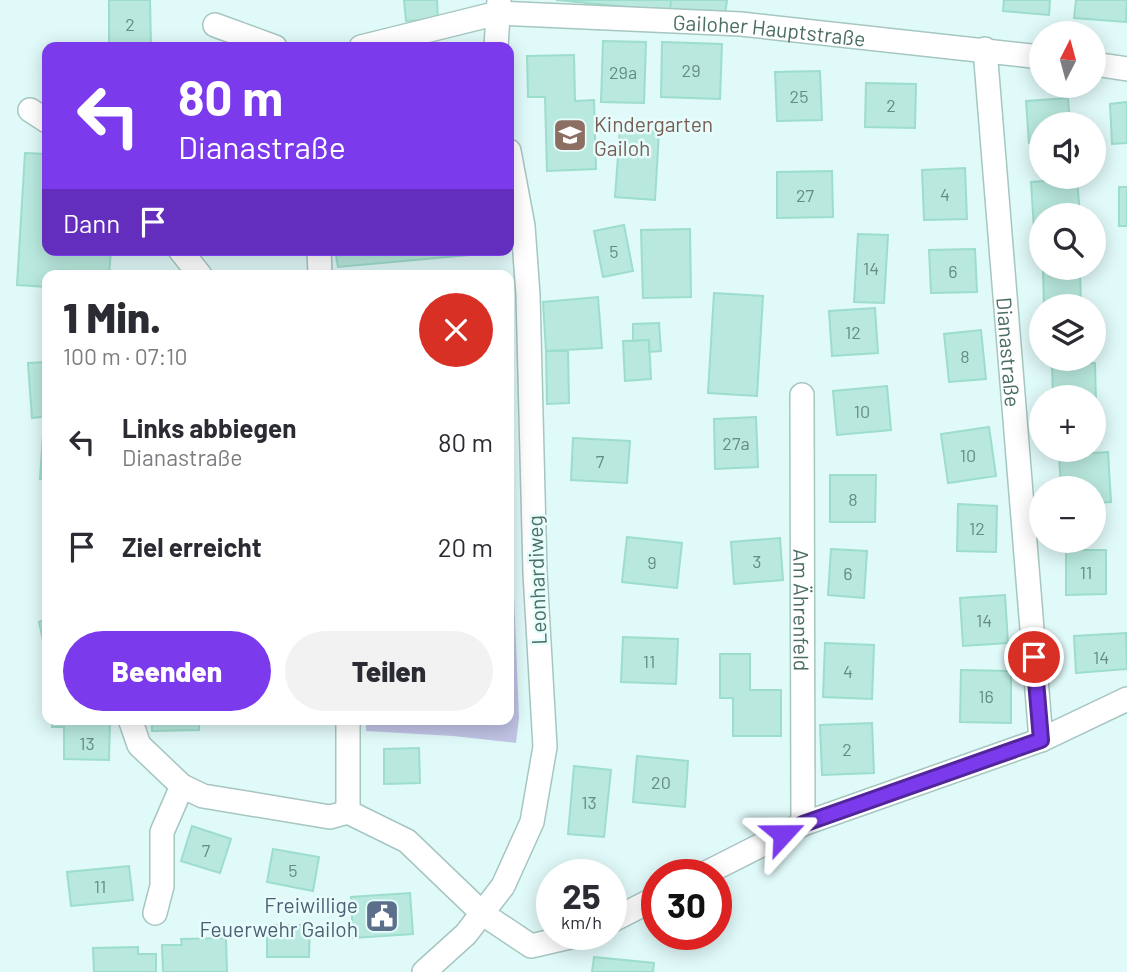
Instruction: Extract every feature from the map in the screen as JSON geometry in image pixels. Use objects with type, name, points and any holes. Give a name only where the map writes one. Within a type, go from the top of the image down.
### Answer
[{"type":"street","name":"Gailoher Hauptstraße","points":[[378,42],[498,7],[741,24],[1029,55]]},
{"type":"street","points":[[496,42],[498,7]]},
{"type":"street","points":[[215,26],[261,42]]},
{"type":"street","name":"Dianastraße","points":[[985,49],[1041,740]]},
{"type":"street","points":[[1106,66],[1127,69]]},
{"type":"street","name":"Leonhardiweg","points":[[424,972],[441,959],[483,914],[503,886],[532,822],[545,747],[519,298],[523,226],[514,178]]},
{"type":"street","points":[[185,256],[196,270]]},
{"type":"street","name":"Am Ährenfeld","points":[[802,395],[803,824]]},
{"type":"street","points":[[732,860],[803,824],[1041,740],[1127,699]]},
{"type":"street","points":[[132,725],[139,745],[182,786],[203,796],[330,817],[348,812],[407,841],[483,914],[531,946],[536,945]]},
{"type":"street","points":[[348,725],[348,812]]},
{"type":"street","points":[[155,913],[162,886],[162,832],[182,786]]},
{"type":"shaded area","points":[[514,594],[519,717],[516,743],[366,731],[366,725],[514,725]]},
{"type":"building","points":[[109,0],[150,0],[151,42],[109,42]]},
{"type":"building","points":[[404,0],[437,0],[438,19],[406,21]]},
{"type":"building","points":[[556,0],[671,0],[670,11]]},
{"type":"building","points":[[671,0],[727,0],[725,15],[670,11]]},
{"type":"building","points":[[1004,0],[1050,0],[1049,15],[1003,11]]},
{"type":"building","points":[[1076,0],[1127,0],[1126,22],[1074,18]]},
{"type":"building","points":[[603,41],[646,42],[644,103],[601,102]]},
{"type":"building","points":[[662,42],[722,44],[720,99],[661,97]]},
{"type":"building","name":"Kindergarten Gailoh","points":[[574,55],[575,101],[594,100],[596,169],[547,171],[545,97],[528,97],[527,56]]},
{"type":"building","points":[[820,71],[822,120],[777,121],[775,72]]},
{"type":"building","points":[[866,83],[916,84],[915,128],[865,127]]},
{"type":"building","points":[[1068,98],[1069,112],[1029,112],[1029,143],[1026,101]]},
{"type":"building","points":[[1127,102],[1127,143],[1112,144],[1110,104]]},
{"type":"building","points":[[620,129],[659,132],[655,200],[615,197]]},
{"type":"building","points":[[25,153],[42,154],[42,256],[111,256],[109,270],[42,270],[42,287],[17,285]]},
{"type":"building","points":[[965,168],[967,219],[924,220],[922,170]]},
{"type":"building","points":[[832,171],[833,217],[777,218],[777,172]]},
{"type":"building","points":[[1119,187],[1127,187],[1127,226],[1119,226]]},
{"type":"building","points":[[1031,189],[1078,189],[1079,203],[1032,203]]},
{"type":"building","points":[[624,225],[633,271],[603,277],[594,231]]},
{"type":"building","points":[[690,229],[691,297],[643,298],[641,230]]},
{"type":"building","points":[[858,234],[888,235],[884,303],[854,302]]},
{"type":"building","points":[[975,249],[977,292],[931,293],[929,250]]},
{"type":"building","points":[[336,256],[458,256],[338,267]]},
{"type":"building","points":[[1043,280],[1080,280],[1081,294],[1044,294]]},
{"type":"building","points":[[714,293],[763,296],[757,396],[708,393]]},
{"type":"building","points":[[598,297],[602,348],[546,351],[543,302]]},
{"type":"building","points":[[875,308],[878,353],[832,356],[829,311]]},
{"type":"building","points":[[659,323],[661,351],[649,352],[649,340],[633,341],[633,324]]},
{"type":"building","points":[[981,330],[986,379],[949,382],[944,334]]},
{"type":"building","points":[[649,340],[651,379],[625,381],[623,341]]},
{"type":"building","points":[[546,351],[568,351],[569,403],[547,404]]},
{"type":"building","points":[[42,362],[42,417],[32,418],[28,363]]},
{"type":"building","points":[[1052,371],[1095,371],[1096,385],[1053,385]]},
{"type":"building","points":[[887,386],[891,430],[837,435],[833,391]]},
{"type":"building","points":[[756,417],[758,467],[715,469],[714,419]]},
{"type":"building","points":[[989,427],[996,476],[948,483],[941,434]]},
{"type":"building","points":[[573,438],[630,441],[627,483],[571,480]]},
{"type":"building","points":[[1106,452],[1111,502],[1106,502],[1106,476],[1060,476],[1059,462],[1106,462]]},
{"type":"building","points":[[830,475],[876,475],[875,522],[830,522]]},
{"type":"building","points":[[958,504],[997,506],[996,552],[957,551]]},
{"type":"building","points":[[627,537],[682,543],[677,588],[622,582]]},
{"type":"building","points":[[780,538],[783,580],[734,584],[731,542]]},
{"type":"building","points":[[831,549],[867,551],[864,598],[828,595]]},
{"type":"building","points":[[1066,553],[1106,553],[1106,594],[1066,595]]},
{"type":"building","points":[[1005,595],[1008,643],[963,646],[960,598]]},
{"type":"building","points":[[1126,633],[1127,669],[1076,673],[1074,636]]},
{"type":"building","points":[[623,637],[678,639],[676,684],[621,682]]},
{"type":"building","points":[[825,643],[874,645],[872,699],[823,697]]},
{"type":"building","points":[[720,654],[750,654],[750,690],[781,690],[781,736],[733,736],[733,698],[720,698]]},
{"type":"building","points":[[961,670],[1011,671],[1011,723],[960,722]]},
{"type":"building","points":[[872,723],[874,773],[822,775],[820,725]]},
{"type":"building","points":[[110,725],[109,760],[64,759],[64,727],[52,727]]},
{"type":"building","points":[[152,725],[199,725],[199,730],[152,731]]},
{"type":"building","points":[[419,748],[420,783],[384,784],[384,749]]},
{"type":"building","points":[[637,756],[688,761],[685,807],[633,802]]},
{"type":"building","points":[[574,766],[611,770],[604,837],[568,834]]},
{"type":"building","points":[[192,826],[231,839],[220,873],[181,861]]},
{"type":"building","points":[[273,849],[319,857],[313,891],[267,882]]},
{"type":"building","points":[[129,866],[133,900],[71,906],[67,872]]},
{"type":"building","name":"Freiwillige Feuerwehr Gailoh","points":[[410,893],[413,934],[353,938],[351,897]]},
{"type":"building","points":[[267,925],[310,925],[309,957],[267,957]]},
{"type":"building","points":[[226,938],[227,972],[163,972],[162,945],[182,945],[181,939]]},
{"type":"building","points":[[138,947],[138,954],[156,954],[156,972],[94,972],[93,948]]},
{"type":"building","points":[[594,957],[654,963],[653,972],[592,972]]},
{"type":"place","name":"Kindergarten Gailoh","points":[[570,135]]},
{"type":"place","name":"Freiwillige Feuerwehr Gailoh","points":[[382,916]]},
{"type":"route","points":[[783,834],[803,824],[1041,740],[1034,657]]}]
